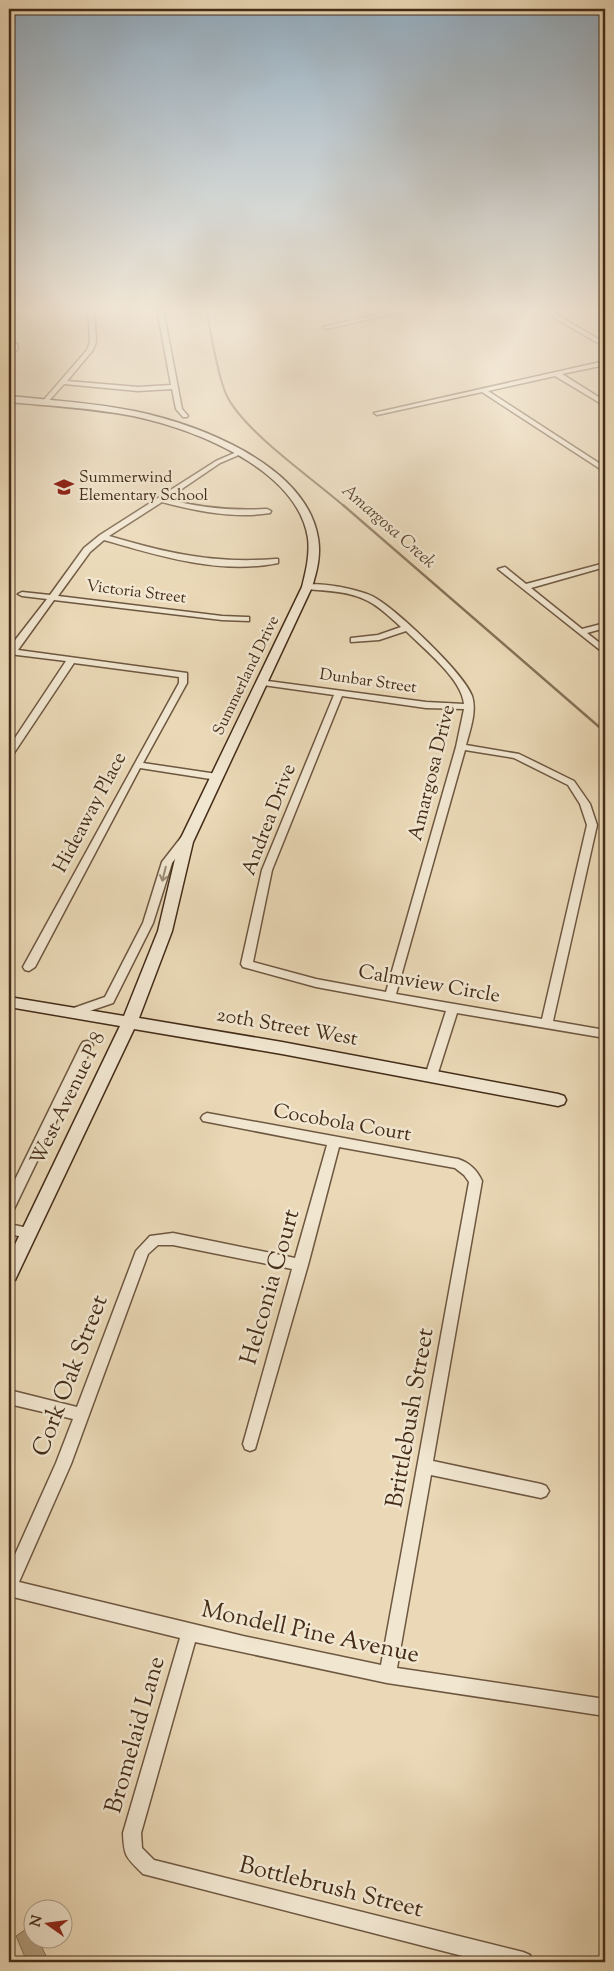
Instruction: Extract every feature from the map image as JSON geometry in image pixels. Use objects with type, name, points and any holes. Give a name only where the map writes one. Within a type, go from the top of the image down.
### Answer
[{"type":"street","name":"Summerland Drive","points":[[32,401],[100,409],[152,418],[182,427],[239,453],[267,470],[294,497],[311,531],[314,548],[307,587],[186,842],[165,931],[129,1023]]},
{"type":"street","points":[[178,401],[179,409],[185,416]]},
{"type":"street","points":[[377,413],[432,401]]},
{"type":"street","points":[[500,401],[605,470]]},
{"type":"street","points":[[11,651],[87,550],[160,499],[218,462],[239,453]]},
{"type":"street","points":[[160,499],[200,510],[237,513],[267,511]]},
{"type":"street","points":[[103,537],[194,561],[254,564],[275,561]]},
{"type":"street","points":[[525,587],[605,565]]},
{"type":"street","points":[[502,569],[605,651]]},
{"type":"street","name":"Amargosa Drive","points":[[307,587],[352,593],[370,599],[382,607],[463,683],[469,707],[461,747],[390,997]]},
{"type":"street","name":"Victoria Street","points":[[22,594],[212,617],[246,619]]},
{"type":"street","points":[[581,632],[605,625]]},
{"type":"street","points":[[354,640],[379,637],[406,629]]},
{"type":"street","points":[[9,754],[72,659],[11,651]]},
{"type":"street","name":"Hideaway Place","points":[[29,967],[136,764],[184,683],[184,675],[72,659]]},
{"type":"street","name":"Dunbar Street","points":[[263,682],[426,705],[469,707]]},
{"type":"street","name":"Andrea Drive","points":[[247,964],[267,870],[339,693]]},
{"type":"street","points":[[461,747],[516,756],[571,783],[586,804],[592,826],[547,1024]]},
{"type":"street","points":[[136,764],[216,777]]},
{"type":"street","points":[[72,1013],[109,1000],[148,923],[167,862],[190,834]]},
{"type":"street","name":"Calmview Circle","points":[[247,964],[316,983],[452,1009],[605,1034]]},
{"type":"street","name":"20th Street West","points":[[9,1002],[282,1048],[558,1100]]},
{"type":"street","points":[[431,1076],[452,1009]]},
{"type":"street","name":"West Avenue P 8","points":[[9,1275],[129,1023]]},
{"type":"street","name":"West Avenue P 8","points":[[9,1205],[87,1045]]},
{"type":"street","name":"Cocobola Court","points":[[207,1118],[458,1164],[469,1170]]},
{"type":"street","name":"Helconia Court","points":[[250,1444],[334,1141]]},
{"type":"street","name":"Brittlebush Street","points":[[387,1675],[426,1467],[476,1181],[469,1170]]},
{"type":"street","points":[[9,1229],[28,1233]]},
{"type":"street","name":"Cork Oak Street","points":[[9,1587],[63,1464],[80,1414],[143,1251],[155,1240],[173,1239],[300,1265]]},
{"type":"street","points":[[9,1397],[80,1414]]},
{"type":"street","points":[[426,1467],[541,1492]]},
{"type":"street","name":"Mondell Pine Avenue","points":[[9,1587],[317,1661],[387,1675],[556,1698],[605,1708]]},
{"type":"street","name":"Bromelaid Lane","points":[[133,1852],[132,1833],[190,1631]]},
{"type":"street","name":"Bottlebrush Street","points":[[133,1852],[148,1868],[511,1961]]},
{"type":"shaded area","points":[[22,1932],[22,1948],[42,1948],[47,1958],[41,1962],[27,1962],[16,1936]]},
{"type":"waterway","name":"Amargosa Creek","points":[[230,401],[234,408],[262,438],[344,506]]},
{"type":"waterway","name":"Amargosa Creek","points":[[343,505],[605,732]]},
{"type":"place","name":"Summerwind Elementary School","points":[[64,487]]}]
